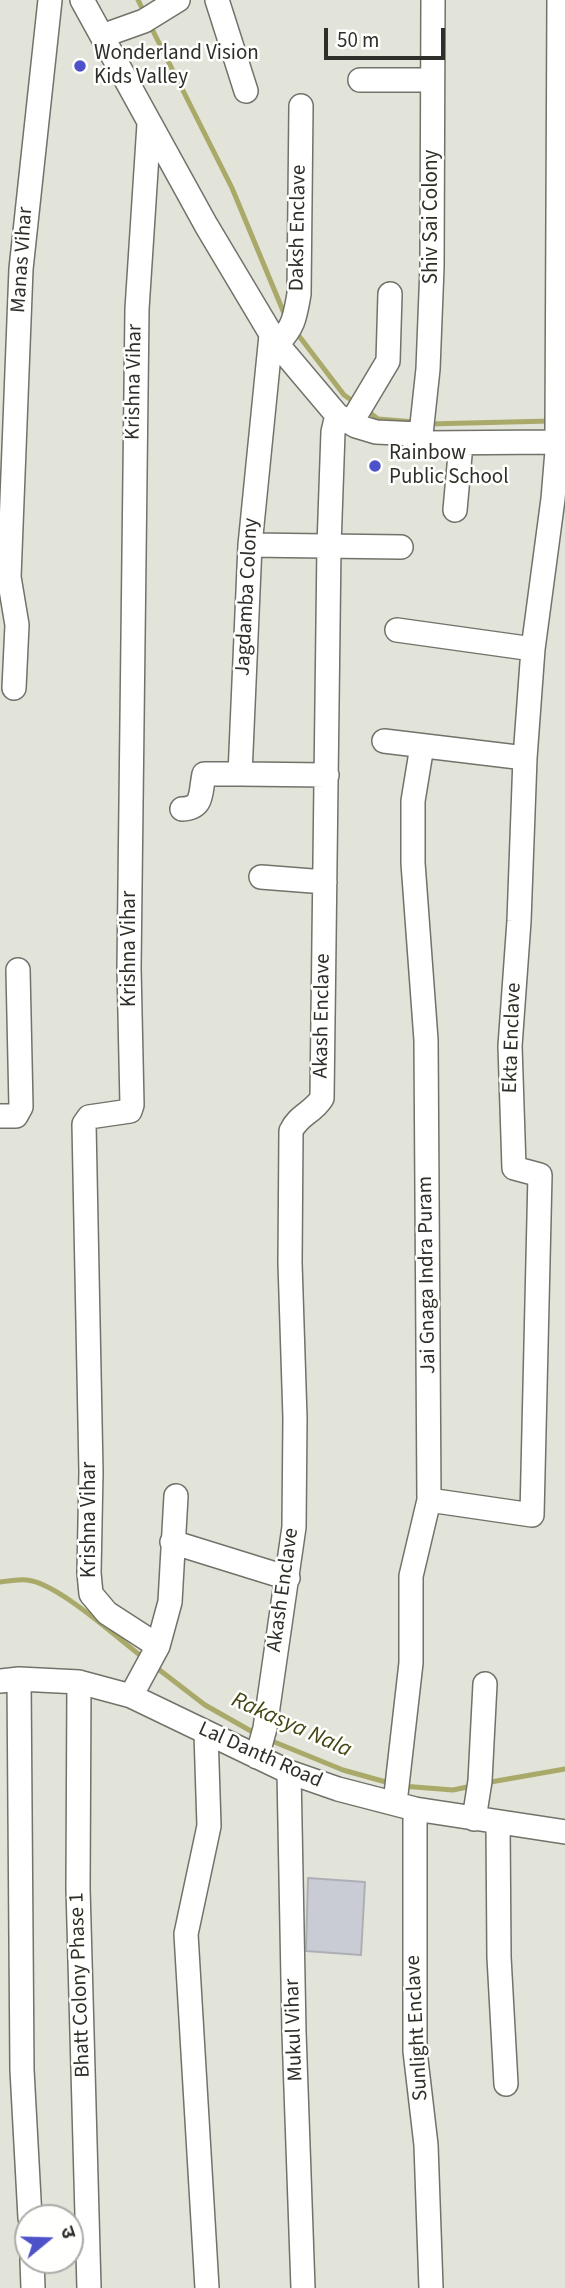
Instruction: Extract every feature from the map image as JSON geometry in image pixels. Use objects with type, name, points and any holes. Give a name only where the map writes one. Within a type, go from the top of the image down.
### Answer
[{"type":"street","name":"Manas Vihar","points":[[14,688],[18,625],[9,577],[21,269],[50,0]]},
{"type":"street","points":[[82,0],[149,124],[283,334],[353,414],[376,432],[557,428]]},
{"type":"street","points":[[102,36],[149,18],[178,0]]},
{"type":"street","points":[[217,0],[246,91]]},
{"type":"street","name":"Shiv Sai Colony","points":[[418,429],[428,369],[432,280],[433,0]]},
{"type":"street","name":"Ekta Enclave","points":[[429,1500],[532,1515],[540,1175],[514,1168],[510,1069],[533,649],[557,451],[561,14]]},
{"type":"street","points":[[360,80],[432,80]]},
{"type":"street","name":"Daksh Enclave","points":[[283,334],[299,294],[301,106]]},
{"type":"street","name":"Krishna Vihar","points":[[149,124],[136,309],[129,968],[132,1105],[130,1111],[89,1117],[84,1124],[91,1594],[107,1614],[154,1655]]},
{"type":"street","points":[[353,414],[388,361],[390,294]]},
{"type":"street","name":"Jagdamba Colony","points":[[240,774],[250,545],[283,334]]},
{"type":"street","name":"Akash Enclave","points":[[261,1743],[294,1527],[295,1418],[290,1263],[292,1131],[296,1120],[316,1107],[322,1098],[329,546],[333,432],[353,414]]},
{"type":"street","points":[[418,429],[425,443],[461,444],[557,428]]},
{"type":"street","points":[[455,510],[461,444]]},
{"type":"street","points":[[250,545],[401,547]]},
{"type":"street","points":[[397,630],[533,649]]},
{"type":"street","points":[[384,741],[525,758]]},
{"type":"street","name":"Jai Gnaga Indra Puram","points":[[402,1796],[411,1663],[411,1577],[429,1500],[426,1040],[413,863],[414,801],[422,746]]},
{"type":"street","points":[[182,809],[193,808],[199,803],[204,775],[327,775]]},
{"type":"street","points":[[261,877],[325,882]]},
{"type":"street","points":[[0,1116],[16,1116],[21,1107],[18,970]]},
{"type":"street","points":[[131,1696],[154,1655],[170,1602],[176,1496]]},
{"type":"street","points":[[172,1542],[288,1578]]},
{"type":"street","points":[[10,1680],[22,2070],[29,2204]]},
{"type":"street","name":"Lal Danth Road","points":[[10,1680],[79,1682],[131,1696],[206,1733],[261,1743],[289,1772],[338,1789],[402,1796],[474,1819],[565,1832]]},
{"type":"street","name":"Bhatt Colony Phase 1","points":[[79,1682],[78,1888],[89,2288]]},
{"type":"street","points":[[474,1819],[479,1785],[485,1684]]},
{"type":"street","points":[[206,1733],[209,1826],[186,1934],[207,2288]]},
{"type":"street","name":"Mukul Vihar","points":[[289,1772],[303,2288]]},
{"type":"street","name":"Sunlight Enclave","points":[[402,1796],[415,2051],[426,2145],[431,2288]]},
{"type":"street","points":[[498,1823],[499,1957],[506,2084]]},
{"type":"building","points":[[308,1878],[365,1882],[361,1955],[306,1951]]},
{"type":"waterway","points":[[138,0],[145,14]]},
{"type":"waterway","points":[[150,25],[232,188],[286,318]]},
{"type":"waterway","points":[[296,332],[344,395],[357,404]]},
{"type":"waterway","points":[[365,409],[378,419],[415,422]]},
{"type":"waterway","points":[[428,424],[551,421]]},
{"type":"waterway","name":"Rakasya Nala","points":[[0,1582],[27,1580],[40,1583],[88,1613],[145,1659]]},
{"type":"waterway","name":"Rakasya Nala","points":[[153,1665],[205,1705],[258,1735]]},
{"type":"waterway","name":"Rakasya Nala","points":[[267,1739],[343,1770],[393,1784]]},
{"type":"waterway","name":"Rakasya Nala","points":[[485,1783],[565,1769]]},
{"type":"waterway","name":"Rakasya Nala","points":[[402,1786],[453,1790],[472,1786]]},
{"type":"place","name":"Wonderland Vision Kids Valley","points":[[80,66]]},
{"type":"place","name":"Rainbow Public School","points":[[375,466]]}]
